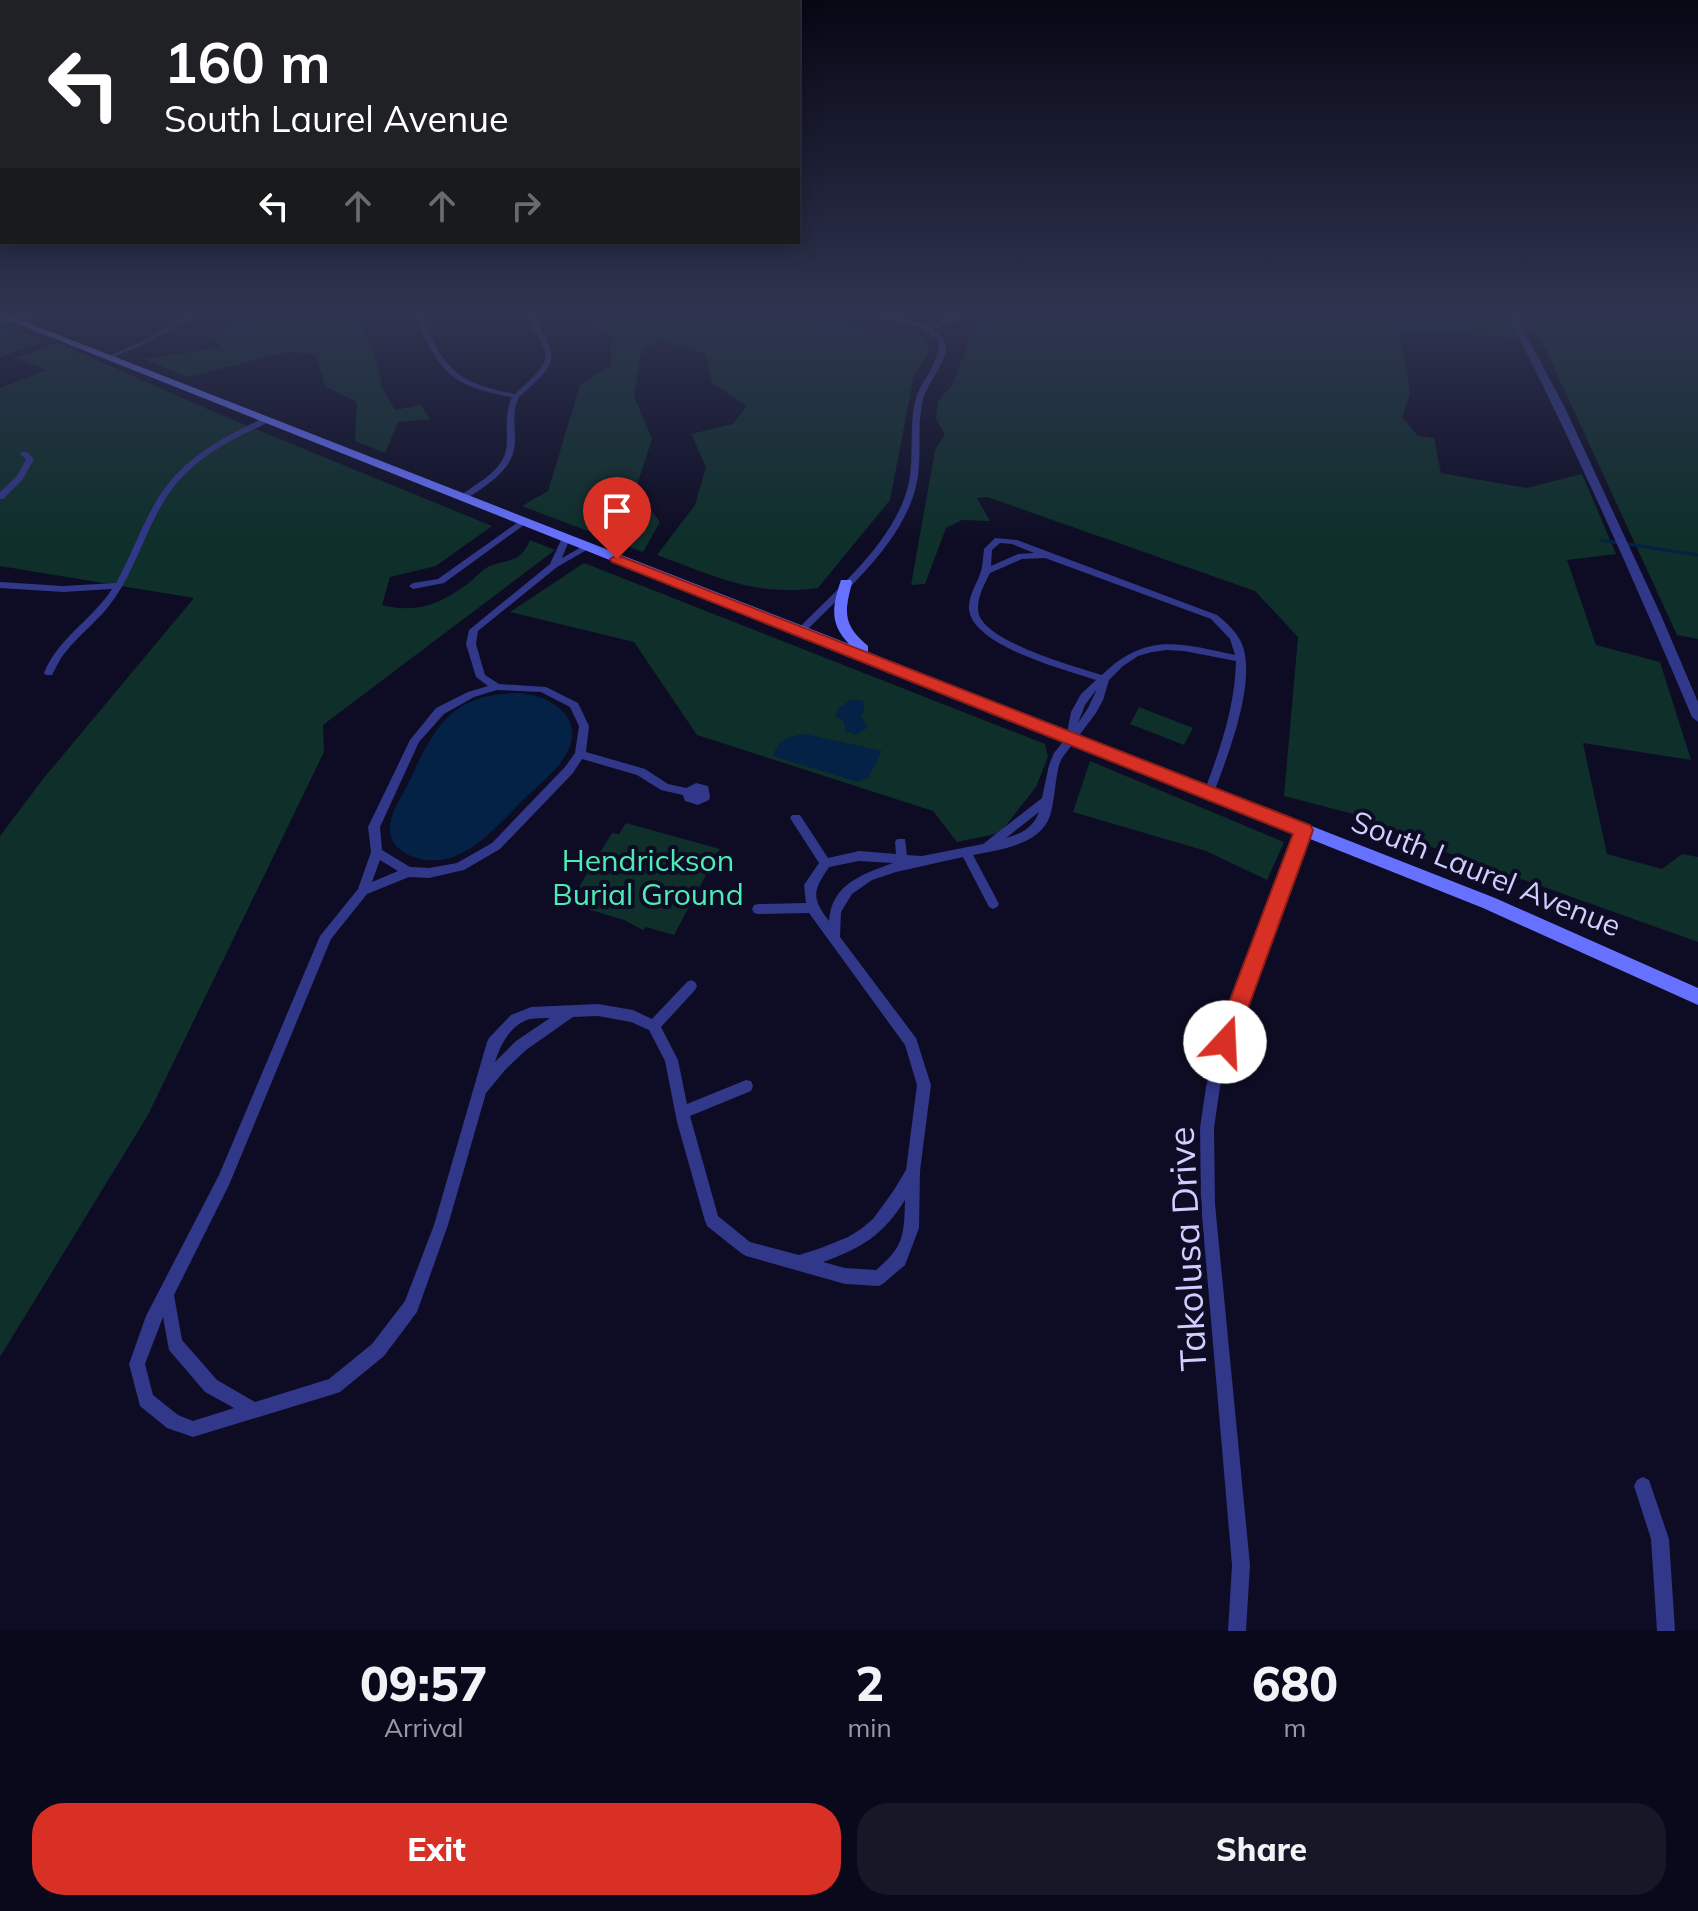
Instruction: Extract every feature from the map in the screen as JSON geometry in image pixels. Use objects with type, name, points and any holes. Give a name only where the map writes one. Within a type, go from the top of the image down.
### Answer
[{"type":"main road","name":"South Laurel Avenue","points":[[187,388],[1503,908],[1698,997]]},
{"type":"main road","points":[[846,583],[838,619],[842,629],[859,646],[885,663]]},
{"type":"street","points":[[476,388],[516,396]]},
{"type":"street","points":[[463,497],[494,475],[508,457],[512,443],[509,412],[516,396],[525,388]]},
{"type":"street","points":[[802,630],[888,533],[911,491],[917,458],[918,404],[923,388]]},
{"type":"street","points":[[1551,388],[1698,717]]},
{"type":"street","points":[[49,673],[53,658],[103,608],[118,586],[167,490],[267,420]]},
{"type":"street","points":[[0,497],[27,467],[30,459],[24,454]]},
{"type":"street","points":[[413,586],[441,581],[524,522]]},
{"type":"street","points":[[554,565],[566,538]]},
{"type":"street","points":[[1104,679],[1003,642],[984,630],[974,616],[974,603],[986,571],[988,549],[998,540],[1014,542],[1214,617],[1232,633],[1240,659],[1235,705],[1226,747],[1209,792]]},
{"type":"street","points":[[497,687],[481,677],[471,644],[474,630],[554,565],[588,547]]},
{"type":"street","points":[[986,571],[1021,556],[1046,555]]},
{"type":"street","points":[[0,585],[63,589],[118,586]]},
{"type":"street","points":[[834,939],[836,908],[844,893],[880,873],[965,851],[1004,845],[1033,832],[1042,824],[1050,772],[1071,738],[1082,727],[1088,704],[1103,688],[1104,679],[1118,662],[1136,651],[1155,646],[1240,659]]},
{"type":"street","points":[[471,694],[481,677]]},
{"type":"street","points":[[363,891],[408,872],[443,871],[485,854],[569,770],[580,754],[584,726],[580,713],[566,699],[543,689],[497,687],[471,694],[440,711],[415,740],[374,827],[377,852],[363,891],[326,936],[224,1180],[152,1322],[137,1364],[146,1400],[173,1422],[193,1429],[334,1386],[378,1350],[411,1306],[441,1225],[494,1042],[508,1026],[531,1013],[569,1014],[598,1010],[633,1016],[654,1026],[671,1060],[712,1221],[746,1248],[845,1276],[879,1278],[900,1260],[912,1228],[913,1171],[924,1085],[911,1042],[812,908],[810,885],[825,863],[859,856],[923,861]]},
{"type":"street","points":[[580,754],[641,772],[665,787],[687,792]]},
{"type":"street","points":[[796,818],[825,863]]},
{"type":"street","name":"Takolusa Drive","points":[[1237,1631],[1241,1565],[1208,1204],[1207,1128],[1213,1087],[1225,1042],[1304,830]]},
{"type":"street","points":[[901,842],[902,859]]},
{"type":"street","points":[[965,851],[993,904]]},
{"type":"street","points":[[377,852],[408,872]]},
{"type":"street","points":[[758,909],[812,908]]},
{"type":"street","points":[[654,1026],[691,986]]},
{"type":"street","points":[[477,1095],[500,1064],[524,1041],[569,1014]]},
{"type":"street","points":[[683,1112],[746,1086]]},
{"type":"street","points":[[799,1263],[845,1248],[866,1237],[893,1209],[913,1171]]},
{"type":"street","points":[[167,1296],[175,1344],[211,1386],[254,1410]]},
{"type":"street","points":[[1643,1486],[1660,1539],[1666,1631]]},
{"type":"green space","points":[[0,388],[160,388],[492,526],[436,566],[390,577],[382,605],[407,608],[439,601],[459,590],[487,567],[518,557],[530,540],[555,550],[323,725],[324,752],[148,1115],[0,1357],[0,836],[43,779],[194,598],[0,566]]},
{"type":"green space","points":[[329,388],[383,388],[395,410],[421,405],[430,419],[398,422],[385,453],[355,441],[357,402]]},
{"type":"green space","points":[[579,388],[635,388],[634,396],[652,439],[635,491],[660,522],[643,552],[522,506],[548,491]]},
{"type":"green space","points":[[720,388],[911,388],[890,500],[818,588],[774,590],[754,587],[657,555],[695,505],[706,467],[691,434],[733,424],[747,406]]},
{"type":"green space","points":[[949,388],[1409,388],[1402,417],[1418,436],[1434,438],[1441,473],[1526,488],[1582,474],[1616,554],[1567,560],[1596,645],[1660,662],[1691,760],[1583,743],[1607,854],[1662,869],[1682,854],[1698,857],[1698,942],[1409,839],[1361,816],[1284,796],[1298,637],[1255,591],[987,497],[977,498],[990,521],[962,520],[946,528],[925,584],[911,585],[935,450],[945,434],[936,419],[938,401]]},
{"type":"green space","points":[[1564,388],[1698,388],[1698,639],[1677,635]]},
{"type":"green space","points":[[584,563],[1045,744],[1048,757],[1036,787],[1000,833],[957,842],[933,811],[697,735],[634,642],[510,612]]},
{"type":"green space","points":[[1139,707],[1193,728],[1184,745],[1130,724]]},
{"type":"green space","points":[[1090,761],[1284,842],[1267,880],[1206,851],[1073,812]]},
{"type":"green space","name":"Hendrickson Burial Ground","points":[[626,823],[720,849],[674,935],[646,927],[643,930],[624,920],[574,905],[579,897],[574,895],[612,833],[619,834]]},
{"type":"water","points":[[520,693],[544,699],[564,712],[572,731],[571,743],[561,762],[474,846],[444,859],[428,860],[401,851],[392,840],[391,818],[434,734],[458,708],[495,695]]},
{"type":"water","points":[[851,699],[863,701],[861,716],[868,727],[856,735],[845,731],[844,722],[835,715]]},
{"type":"water","points":[[805,734],[882,751],[869,777],[858,782],[773,756],[784,740]]},
{"type":"waterway","points":[[1602,540],[1619,543]]},
{"type":"waterway","points":[[1627,544],[1698,555]]},
{"type":"route","points":[[617,559],[1304,830],[1225,1042]]}]
